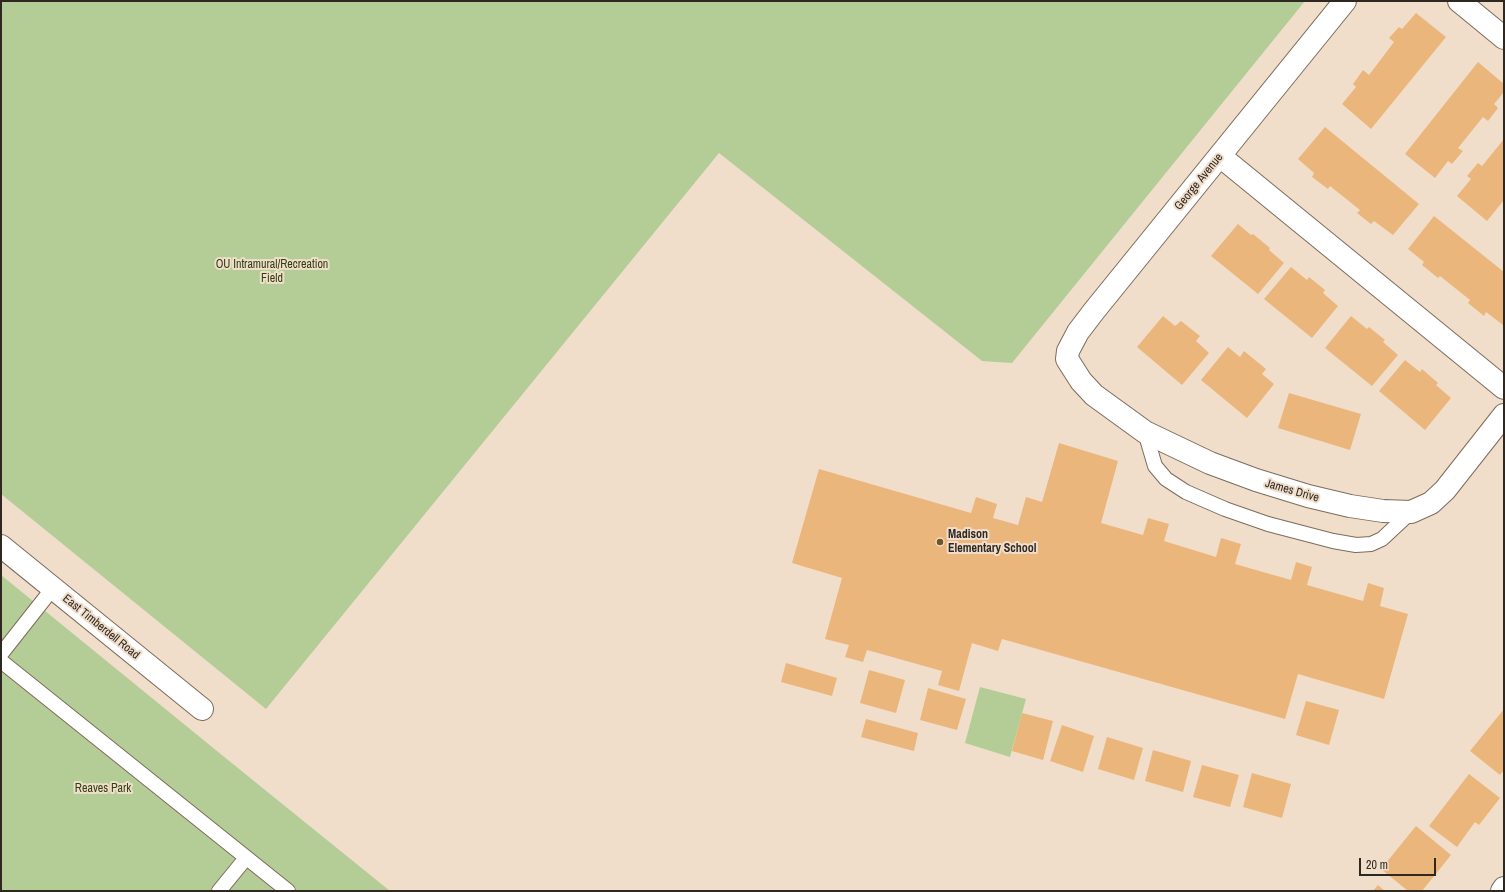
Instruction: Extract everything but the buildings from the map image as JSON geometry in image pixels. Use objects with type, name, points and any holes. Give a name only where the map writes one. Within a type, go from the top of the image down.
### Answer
[{"type":"street","name":"George Avenue","points":[[1074,371],[1067,359],[1068,351],[1078,332],[1345,1]]},
{"type":"street","points":[[1459,1],[1504,38]]},
{"type":"street","points":[[1220,156],[1504,388]]},
{"type":"street","name":"James Drive","points":[[1074,371],[1094,395],[1145,432],[1210,463],[1256,480],[1308,496],[1350,506],[1383,511],[1411,512],[1431,503],[1445,490],[1504,415]]},
{"type":"street","name":"East Timberdell Road","points":[[1,546],[202,709]]},
{"type":"lane","points":[[1145,432],[1155,466],[1166,479],[1186,492],[1225,509],[1268,524],[1333,541],[1356,545],[1371,544],[1382,539],[1411,512]]},
{"type":"lane","points":[[1,654],[53,588]]},
{"type":"lane","points":[[1,661],[288,891]]},
{"type":"lane","points":[[219,891],[246,858]]},
{"type":"green space","name":"OU Intramural/Recreation Field","points":[[1,1],[1305,1],[1012,363],[982,361],[719,153],[266,709],[1,494]]},
{"type":"green space","name":"Reaves Park","points":[[1,575],[228,760],[390,891],[1,891]]},
{"type":"green space","points":[[980,687],[1026,699],[1010,757],[965,743]]},
{"type":"place","name":"Madison Elementary School","points":[[940,542]]}]
